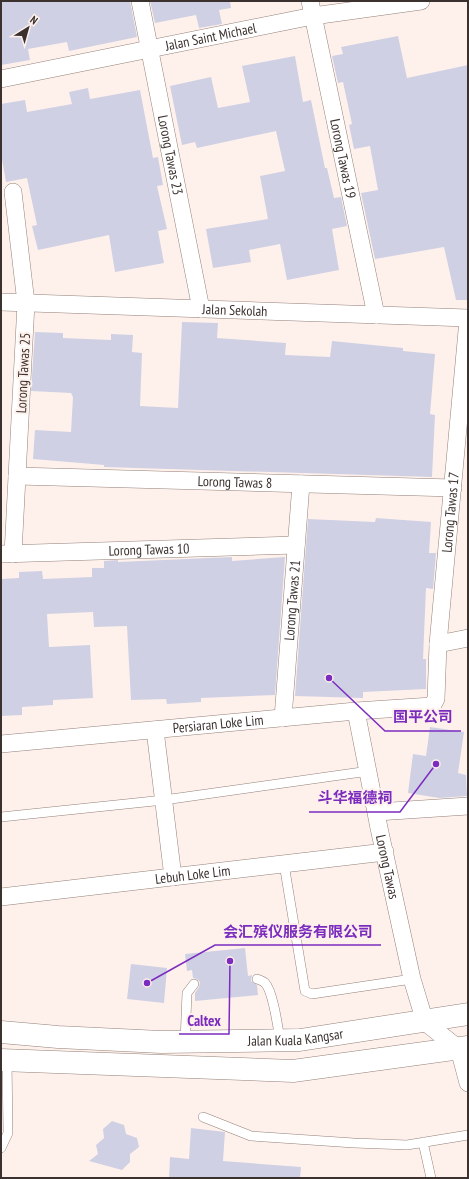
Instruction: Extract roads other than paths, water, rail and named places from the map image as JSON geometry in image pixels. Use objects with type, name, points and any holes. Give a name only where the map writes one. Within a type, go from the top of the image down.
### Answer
[{"type":"highway","name":"Jalan Kuala Kangsar","points":[[1,1032],[58,1037],[186,1042],[280,1041],[300,1040],[425,1022],[468,1014]]},
{"type":"highway","name":"Jalan Kuala Kangsar","points":[[4,1060],[294,1071],[464,1048]]},
{"type":"street","name":"Lorong Tawas 23","points":[[140,1],[148,49],[201,309]]},
{"type":"street","name":"Jalan Saint Michael","points":[[1,79],[148,49],[311,8],[421,1]]},
{"type":"street","name":"Lorong Tawas 19","points":[[311,8],[376,315]]},
{"type":"street","name":"Lorong Tawas 25","points":[[7,554],[17,476],[26,303],[13,192]]},
{"type":"street","name":"Jalan Sekolah","points":[[1,302],[468,319]]},
{"type":"street","name":"Lorong Tawas 17","points":[[434,704],[436,699],[438,644],[468,319]]},
{"type":"street","name":"Lorong Tawas 8","points":[[17,476],[453,488]]},
{"type":"street","name":"Lorong Tawas 21","points":[[283,718],[301,484]]},
{"type":"street","name":"Lorong Tawas 10","points":[[7,554],[296,545]]},
{"type":"street","points":[[438,644],[468,638]]},
{"type":"street","name":"Persiaran Loke Lim","points":[[1,744],[356,711],[430,707],[434,704]]},
{"type":"street","name":"Lorong Tawas","points":[[356,711],[412,979],[425,1022]]},
{"type":"street","points":[[155,730],[173,877]]},
{"type":"street","points":[[377,812],[468,806]]},
{"type":"street","name":"Lebuh Loke Lim","points":[[1,897],[385,852]]},
{"type":"street","points":[[425,1022],[464,1048],[468,1083]]},
{"type":"lane","points":[[1,817],[164,800],[369,771]]},
{"type":"lane","points":[[284,864],[305,991],[312,994],[412,979]]},
{"type":"lane","points":[[257,979],[263,981],[267,985],[276,1015],[280,1041]]},
{"type":"lane","points":[[186,1042],[187,993],[194,984]]},
{"type":"lane","points":[[1,1148],[8,1133],[4,1060]]},
{"type":"lane","points":[[203,1117],[251,1136],[361,1144],[407,1145],[468,1135]]},
{"type":"lane","points":[[423,1142],[431,1178]]},
{"type":"place","name":"国平公司","points":[[329,678]]},
{"type":"place","name":"斗华福德祠","points":[[436,764]]},
{"type":"place","name":"Caltex","points":[[230,961]]},
{"type":"place","name":"会汇殡仪服务有限公司","points":[[147,983]]}]
